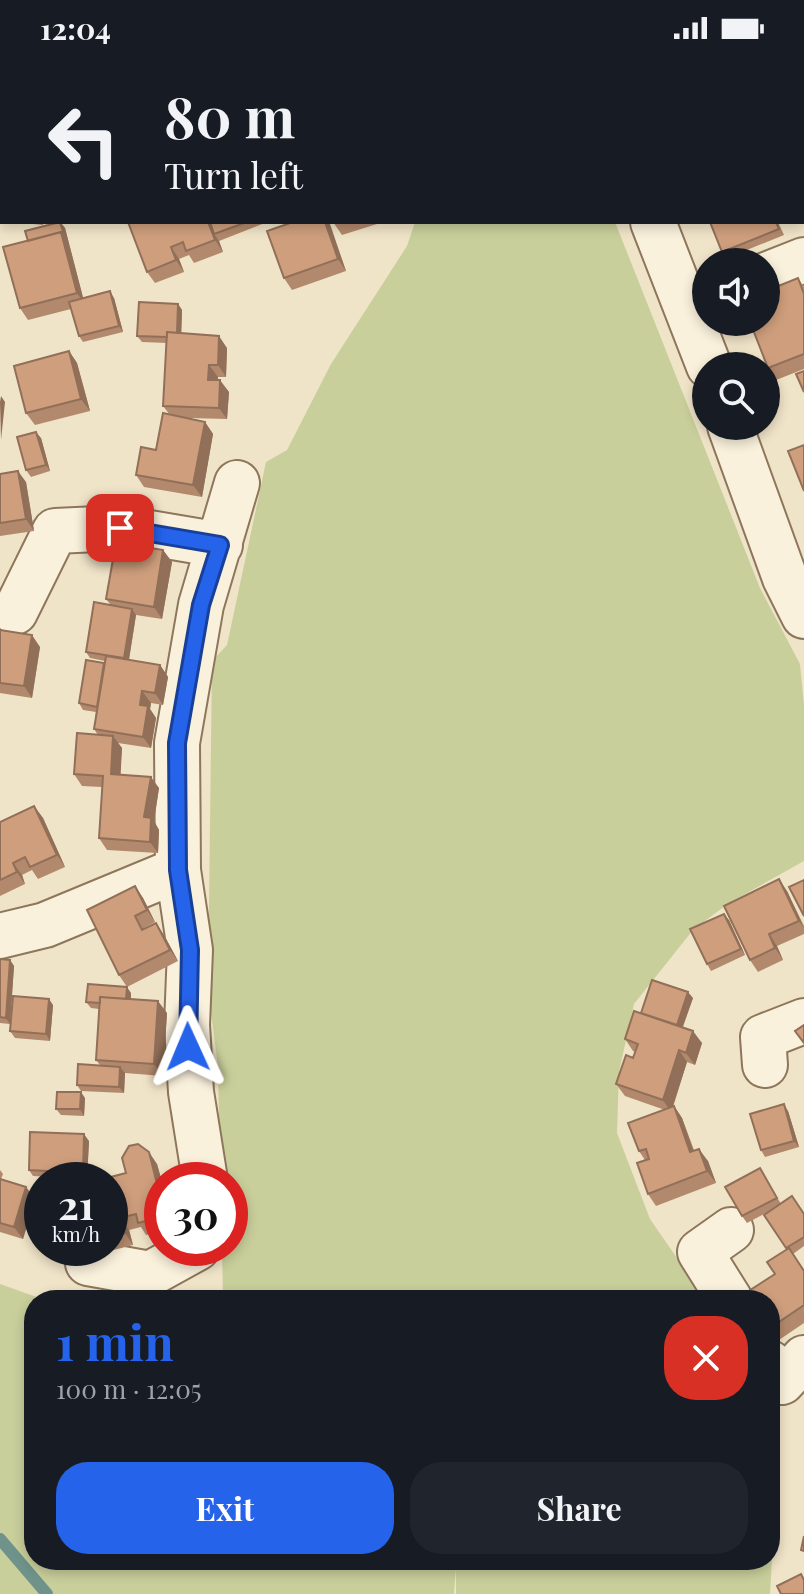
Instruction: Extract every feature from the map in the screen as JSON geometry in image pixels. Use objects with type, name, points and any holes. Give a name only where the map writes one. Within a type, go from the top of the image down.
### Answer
[{"type":"street","points":[[654,224],[692,294]]},
{"type":"street","points":[[780,269],[804,260]]},
{"type":"street","points":[[736,440],[798,588]]},
{"type":"street","points":[[202,1162],[191,1092],[187,1025],[190,950],[178,870],[177,743],[201,605],[237,483]]},
{"type":"street","points":[[15,612],[55,531],[120,528],[220,545]]},
{"type":"street","points":[[0,936],[45,925],[178,870]]},
{"type":"street","points":[[765,1065],[763,1037],[804,1021]]},
{"type":"street","points":[[724,1290],[700,1252],[731,1230]]},
{"type":"street","points":[[105,1266],[150,1274],[164,1266]]},
{"type":"street","points":[[780,1379],[782,1382],[804,1358]]},
{"type":"green space","points":[[414,224],[616,224],[692,416],[692,440],[701,440],[760,588],[800,664],[804,705],[804,861],[729,903],[693,930],[634,1004],[619,1072],[617,1133],[650,1219],[699,1290],[223,1290],[222,1266],[248,1266],[248,1162],[220,1162],[218,1067],[208,988],[212,661],[227,645],[266,462],[287,450],[331,364],[407,246]]},
{"type":"green space","points":[[0,1284],[24,1293],[24,1570],[456,1570],[454,1594],[0,1594]]},
{"type":"green space","points":[[456,1570],[771,1570],[770,1594],[456,1594]]},
{"type":"building","points":[[61,224],[65,238],[61,232],[28,241],[25,231]]},
{"type":"building","points":[[129,224],[209,224],[215,240],[186,251],[183,242],[171,247],[176,260],[147,272]]},
{"type":"building","points":[[211,224],[242,224],[214,234]]},
{"type":"building","points":[[287,224],[326,224],[338,259],[284,278],[267,231]]},
{"type":"building","points":[[711,224],[777,224],[779,229],[732,248],[720,248]]},
{"type":"building","points":[[61,232],[77,293],[20,308],[3,247]]},
{"type":"building","points":[[798,278],[804,294],[804,354],[780,363],[780,352],[762,352],[755,336],[780,336],[780,285]]},
{"type":"building","points":[[110,291],[119,326],[79,336],[69,302]]},
{"type":"building","points":[[139,302],[178,304],[177,333],[167,332],[167,337],[137,336]]},
{"type":"building","points":[[167,332],[219,336],[218,365],[209,365],[208,380],[220,380],[219,408],[163,406]]},
{"type":"building","points":[[69,351],[81,399],[26,413],[14,366]]},
{"type":"building","points":[[804,371],[804,392],[796,374]]},
{"type":"building","points":[[163,413],[205,422],[193,485],[136,475],[141,447],[156,450]]},
{"type":"building","points":[[36,432],[46,465],[26,470],[17,437]]},
{"type":"building","points":[[804,445],[804,491],[788,451]]},
{"type":"building","points":[[18,471],[26,519],[0,523],[0,474]]},
{"type":"building","points":[[116,542],[163,550],[154,607],[106,599]]},
{"type":"building","points":[[94,602],[132,609],[124,658],[86,652]]},
{"type":"building","points":[[0,630],[32,635],[24,686],[0,683]]},
{"type":"building","points":[[106,656],[160,665],[155,693],[142,691],[140,705],[148,706],[143,737],[94,729]]},
{"type":"building","points":[[86,660],[104,663],[97,707],[79,703]]},
{"type":"building","points":[[77,733],[113,736],[111,774],[151,777],[144,817],[151,818],[150,842],[99,838],[103,776],[74,774]]},
{"type":"building","points":[[34,806],[57,855],[30,867],[25,857],[13,863],[17,872],[0,880],[0,822]]},
{"type":"building","points":[[779,879],[799,921],[769,934],[775,948],[750,960],[724,906]]},
{"type":"building","points":[[804,880],[804,916],[789,887]]},
{"type":"building","points":[[135,886],[147,910],[135,916],[142,930],[156,923],[170,950],[119,975],[87,910]]},
{"type":"building","points":[[724,914],[741,949],[707,964],[690,929]]},
{"type":"building","points":[[0,959],[10,960],[6,1018],[0,1017]]},
{"type":"building","points":[[652,980],[688,992],[677,1025],[641,1013]]},
{"type":"building","points":[[88,984],[127,987],[126,999],[100,997],[100,1003],[86,1002]]},
{"type":"building","points":[[13,996],[49,999],[46,1034],[10,1031]]},
{"type":"building","points":[[100,997],[158,1001],[154,1064],[96,1060]]},
{"type":"building","points":[[634,1011],[693,1031],[686,1053],[679,1050],[663,1100],[616,1084],[626,1055],[633,1058],[638,1044],[625,1039]]},
{"type":"building","points":[[804,1025],[804,1043],[795,1031]]},
{"type":"building","points":[[78,1064],[120,1067],[119,1087],[77,1085]]},
{"type":"building","points":[[57,1092],[81,1092],[80,1109],[56,1109]]},
{"type":"building","points":[[784,1104],[794,1141],[761,1150],[750,1114]]},
{"type":"building","points":[[674,1106],[690,1152],[699,1149],[707,1171],[648,1194],[637,1163],[649,1159],[646,1149],[639,1151],[628,1123]]},
{"type":"building","points":[[30,1132],[84,1134],[83,1162],[29,1162]]},
{"type":"building","points":[[138,1144],[149,1152],[152,1162],[144,1162],[144,1222],[138,1223],[136,1214],[128,1216],[128,1162],[123,1162],[122,1158],[129,1146]]},
{"type":"building","points":[[760,1168],[777,1198],[742,1216],[725,1187]]},
{"type":"building","points":[[0,1179],[24,1186],[24,1194],[14,1227],[0,1223]]},
{"type":"building","points":[[792,1196],[804,1214],[804,1237],[786,1248],[764,1215]]},
{"type":"building","points":[[789,1248],[804,1271],[804,1305],[780,1321],[780,1290],[750,1290],[775,1274],[767,1262]]},
{"type":"building","points":[[801,1574],[804,1594],[781,1594],[777,1586]]},
{"type":"waterway","points":[[0,1539],[24,1567]]},
{"type":"waterway","points":[[26,1570],[47,1594]]},
{"type":"route","points":[[120,528],[220,545],[201,605],[177,743],[178,870],[190,950],[188,1047]]}]
